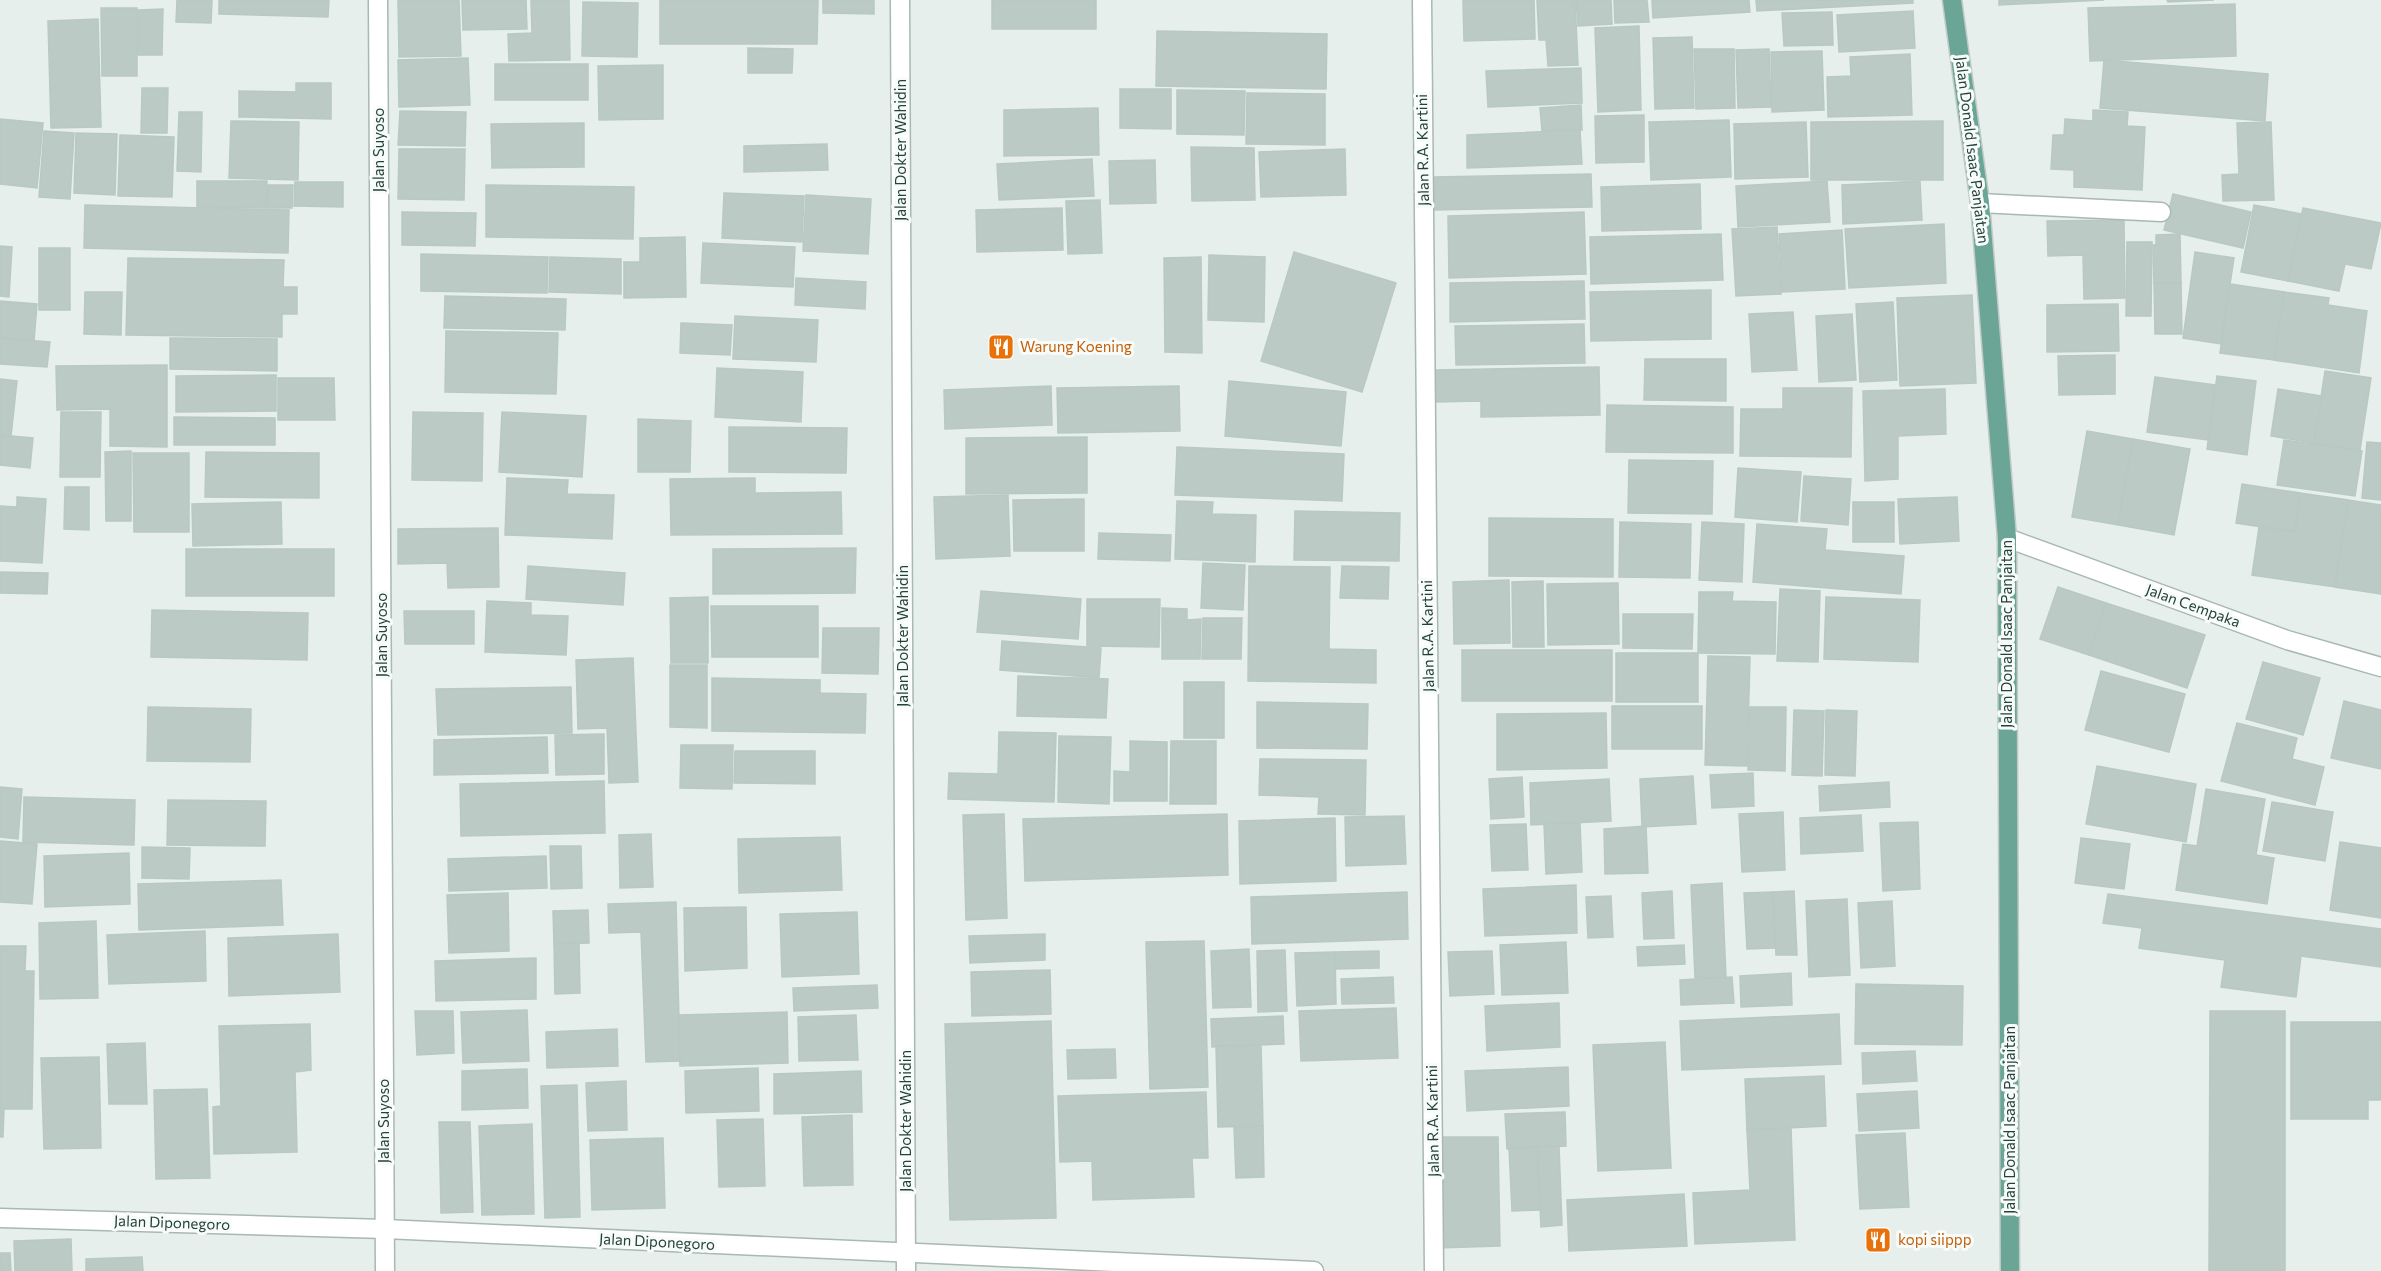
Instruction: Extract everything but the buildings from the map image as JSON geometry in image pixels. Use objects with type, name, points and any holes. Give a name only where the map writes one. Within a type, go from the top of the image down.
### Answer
[{"type":"main road","name":"Jalan Donald Isaac Panjaitan","points":[[1952,0],[1980,203],[2007,538],[2010,1271]]},
{"type":"street","name":"Jalan Suyoso","points":[[378,0],[385,1271]]},
{"type":"street","name":"Jalan Dokter Wahidin","points":[[900,0],[906,1262]]},
{"type":"street","name":"Jalan R.A. Kartini","points":[[1422,0],[1434,1271]]},
{"type":"street","points":[[1980,203],[2161,212]]},
{"type":"street","name":"Jalan Cempaka","points":[[2007,538],[2287,640],[2381,667]]},
{"type":"street","name":"Jalan Diponegoro","points":[[0,1218],[385,1229],[906,1262],[1314,1271]]},
{"type":"place","name":"Warung Koening","points":[[1001,347]]},
{"type":"place","name":"kopi siippp","points":[[1878,1240]]}]
